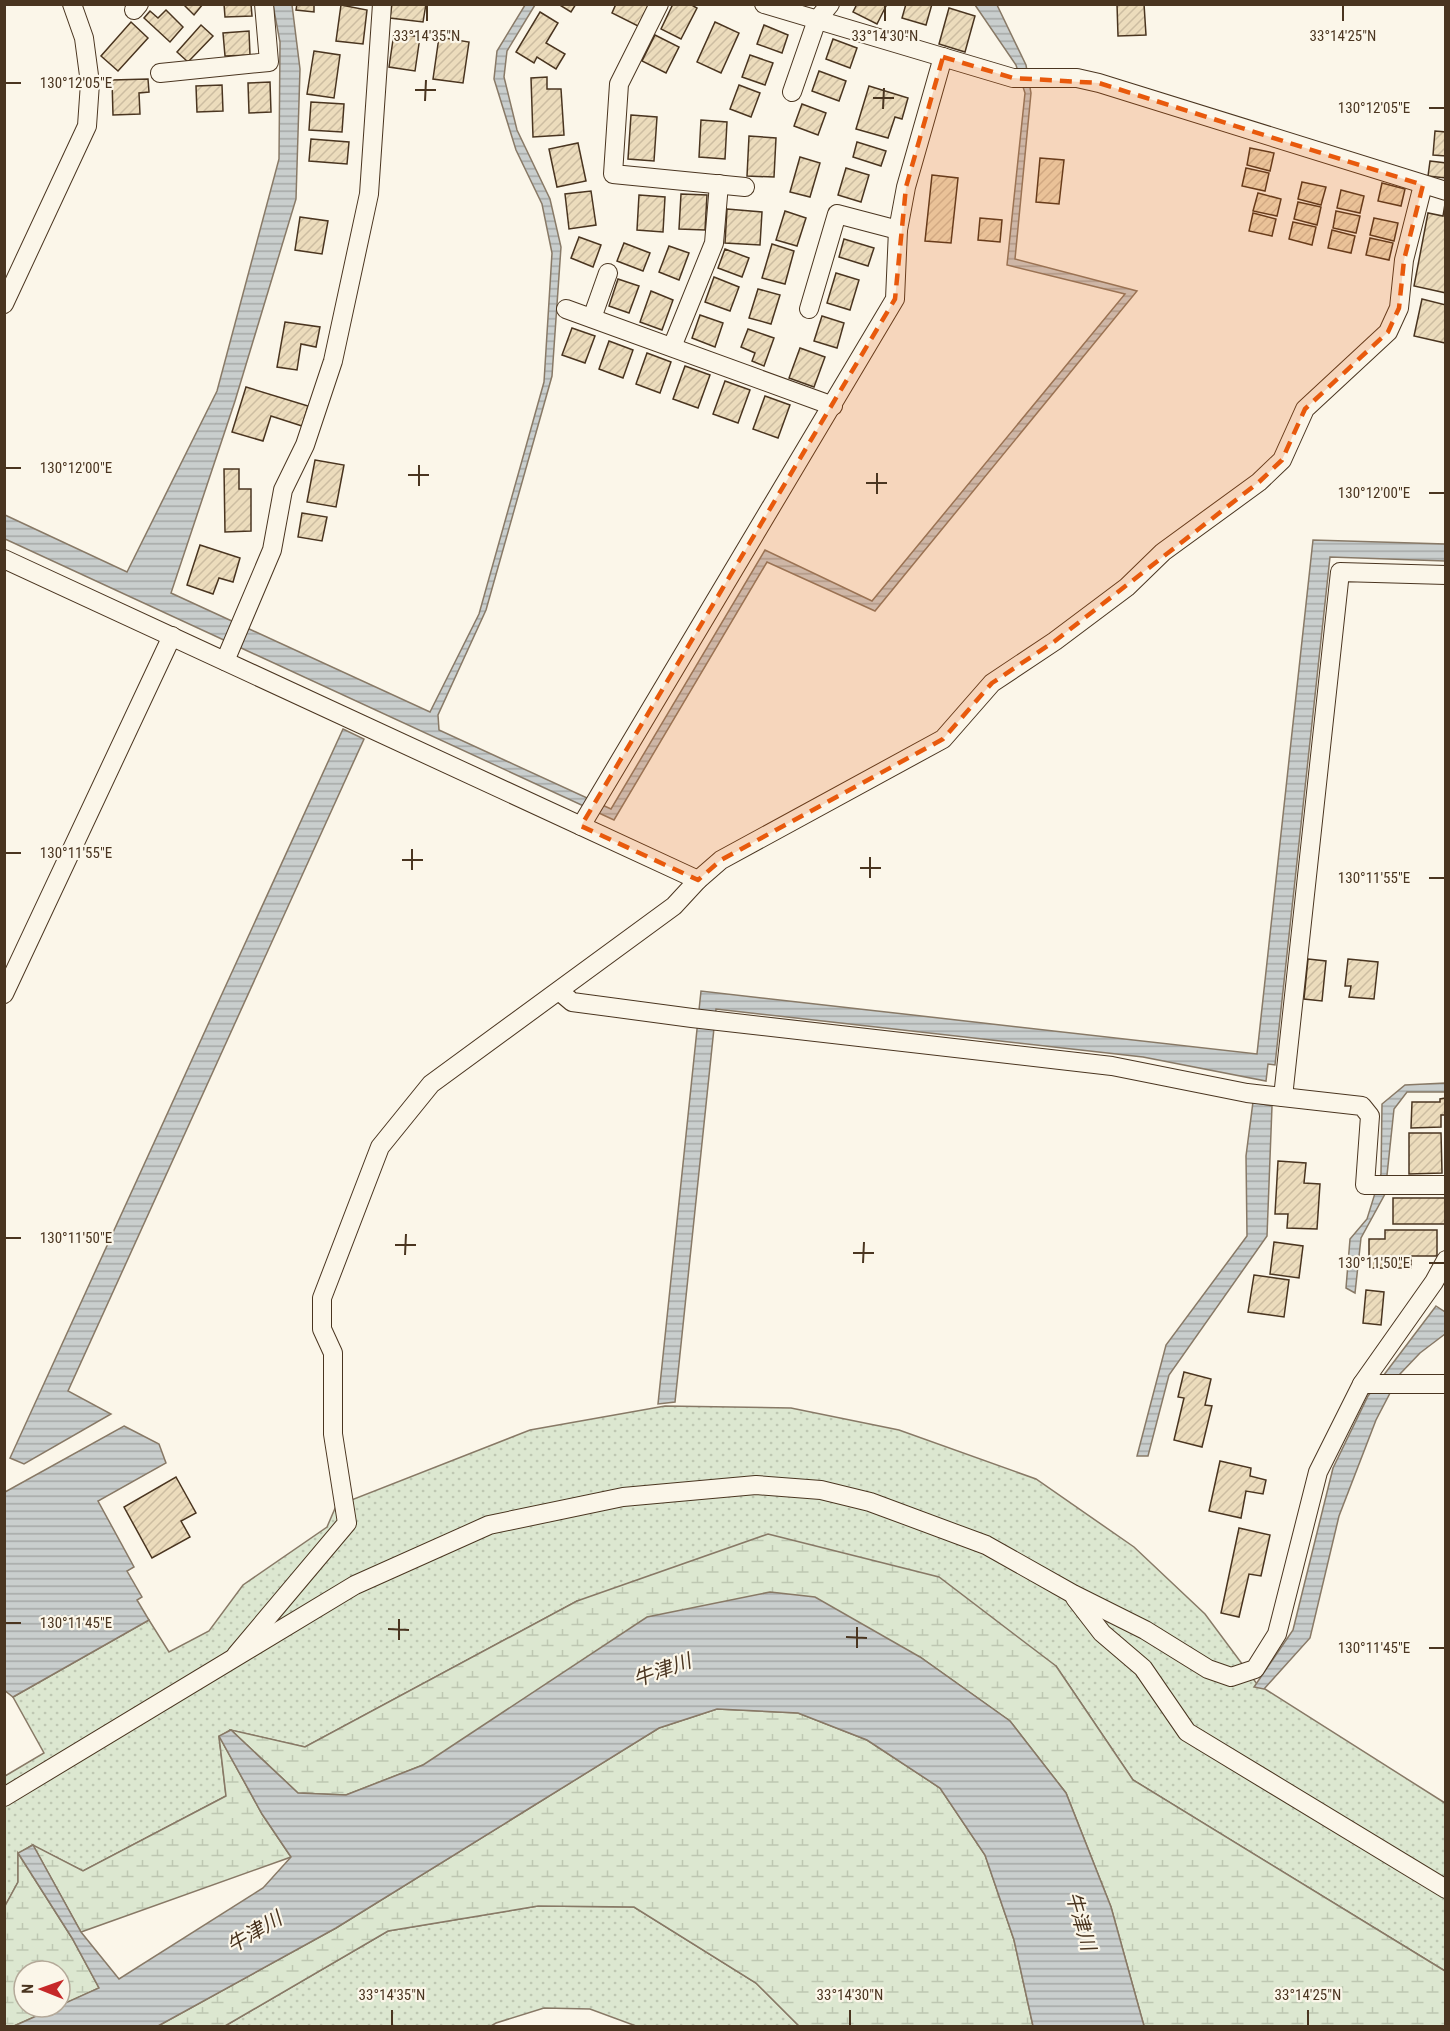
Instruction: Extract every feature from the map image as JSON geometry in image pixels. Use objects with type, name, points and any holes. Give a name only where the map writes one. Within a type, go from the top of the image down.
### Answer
[{"type":"street","points":[[4,304],[87,126],[90,83],[84,38],[72,4]]},
{"type":"street","points":[[160,73],[269,62],[264,4]]},
{"type":"street","points":[[225,661],[272,549],[283,490],[305,445],[333,361],[369,194],[382,4]]},
{"type":"street","points":[[658,4],[619,84],[613,174],[745,187]]},
{"type":"street","points":[[764,4],[1014,78],[1077,78],[1099,83],[1446,191]]},
{"type":"street","points":[[792,92],[817,20],[830,4]]},
{"type":"street","points":[[589,813],[895,299],[898,230],[906,187],[943,57]]},
{"type":"street","points":[[672,348],[714,243],[719,184]]},
{"type":"street","points":[[236,1655],[347,1524],[333,1434],[333,1353],[322,1329],[322,1298],[380,1147],[431,1084],[674,906],[698,880],[722,860],[943,739],[992,683],[1055,641],[1127,587],[1163,552],[1259,482],[1282,460],[1305,409],[1388,332],[1399,308],[1404,260],[1423,185]]},
{"type":"street","points":[[808,309],[837,214],[898,230]]},
{"type":"street","points":[[592,318],[608,273]]},
{"type":"street","points":[[566,309],[833,406]]},
{"type":"street","points":[[4,559],[225,661],[589,813],[698,880]]},
{"type":"street","points":[[1283,1097],[1340,572],[1446,575]]},
{"type":"street","points":[[4,994],[172,636]]},
{"type":"street","points":[[560,991],[572,1002],[1112,1066],[1247,1094],[1362,1106],[1370,1116],[1365,1185],[1446,1185]]},
{"type":"street","points":[[4,1797],[355,1585],[489,1525],[622,1497],[756,1485],[821,1490],[870,1502],[986,1545],[1073,1594],[1145,1630],[1208,1669],[1231,1677],[1255,1669],[1277,1634],[1318,1472],[1362,1384],[1434,1282],[1446,1260]]},
{"type":"street","points":[[1362,1384],[1398,1386],[1446,1384]]},
{"type":"street","points":[[1073,1594],[1102,1633],[1143,1668],[1187,1732],[1446,1889]]},
{"type":"highlighted area","points":[[943,57],[1013,78],[1099,83],[1423,185],[1404,260],[1399,308],[1388,332],[1305,409],[1282,460],[1259,482],[1055,641],[992,683],[943,739],[721,860],[698,880],[581,826],[895,299],[906,187]]},
{"type":"green space","points":[[665,1406],[791,1408],[899,1430],[1036,1479],[1134,1547],[1205,1614],[1257,1684],[1445,1803],[1445,1971],[1133,1780],[1056,1666],[577,1601],[305,1747],[230,1730],[219,1737],[226,1796],[83,1871],[32,1845],[18,1854],[18,1882],[5,1906],[5,1776],[44,1753],[13,1697],[149,1620],[169,1652],[209,1631],[243,1585],[327,1527],[336,1506],[530,1430]]},
{"type":"green space","points":[[768,1534],[939,1577],[1056,1666],[1133,1780],[1445,1971],[1445,2026],[1144,2026],[1111,1907],[1066,1793],[1010,1721],[920,1657],[423,1765],[346,1795],[298,1793],[231,1730],[305,1747],[577,1601]]},
{"type":"green space","points":[[717,1709],[798,1713],[867,1740],[940,1788],[985,1855],[1014,1940],[1033,2026],[799,2026],[756,1983],[634,1907],[538,1906],[388,1931],[225,2026],[158,2026],[336,1928],[659,1728]]},
{"type":"green space","points":[[219,1736],[262,1814],[291,1857],[81,1932],[33,1845],[83,1871],[226,1796]]},
{"type":"green space","points":[[18,1853],[72,1938],[99,1988],[72,2000],[72,1959],[12,1959],[12,2019],[30,2019],[14,2026],[5,2026],[5,1906],[18,1882]]},
{"type":"green space","points":[[538,1906],[634,1907],[756,1983],[799,2026],[636,2026],[590,2009],[544,2008],[491,2026],[225,2026],[388,1931]]},
{"type":"water","points":[[273,5],[292,5],[300,69],[296,199],[235,401],[171,593],[430,712],[479,614],[544,382],[552,253],[542,204],[516,150],[494,79],[497,51],[525,5],[535,5],[507,51],[504,77],[517,130],[550,199],[561,247],[552,376],[486,610],[438,715],[439,730],[611,809],[765,550],[872,601],[1125,294],[1007,265],[1025,93],[1016,65],[975,5],[997,5],[1026,65],[1031,93],[1015,259],[1137,291],[875,611],[767,562],[614,820],[5,539],[5,515],[127,572],[217,391],[279,159],[280,42]]},
{"type":"water","points":[[1313,540],[1445,544],[1445,561],[1330,557],[1275,1065],[1268,1064],[1266,1081],[1143,1057],[716,1009],[675,1402],[658,1404],[701,991],[1257,1054]]},
{"type":"water","points":[[343,729],[364,739],[68,1391],[111,1414],[24,1464],[10,1458]]},
{"type":"water","points":[[1445,1083],[1445,1092],[1407,1092],[1394,1109],[1385,1194],[1361,1238],[1355,1293],[1346,1288],[1350,1239],[1367,1219],[1381,1174],[1382,1104],[1405,1085]]},
{"type":"water","points":[[1253,1102],[1272,1106],[1267,1236],[1169,1375],[1148,1456],[1137,1456],[1166,1345],[1247,1236],[1246,1156]]},
{"type":"water","points":[[1436,1306],[1445,1312],[1445,1334],[1420,1353],[1400,1374],[1376,1420],[1339,1516],[1310,1638],[1264,1689],[1254,1687],[1293,1630],[1333,1468],[1368,1396]]},
{"type":"water","points":[[124,1426],[159,1444],[166,1463],[98,1501],[134,1567],[127,1571],[142,1597],[137,1600],[149,1620],[13,1697],[4,1690],[5,1492]]},
{"type":"water","name":"牛津川","points":[[770,1592],[815,1597],[920,1657],[1010,1721],[1066,1793],[1111,1907],[1144,2026],[1033,2026],[1014,1940],[985,1855],[940,1788],[867,1740],[798,1713],[717,1709],[659,1728],[336,1928],[158,2026],[14,2026],[30,2019],[72,2019],[72,2000],[99,1988],[72,1938],[18,1853],[33,1845],[81,1932],[119,1979],[263,1888],[291,1857],[262,1814],[219,1736],[231,1730],[298,1793],[346,1795],[423,1765],[647,1617]]},
{"type":"building","points":[[183,4],[203,4],[194,15]]},
{"type":"building","points":[[224,4],[251,4],[252,16],[225,17]]},
{"type":"building","points":[[297,4],[314,4],[314,12],[296,10]]},
{"type":"building","points":[[392,4],[426,4],[423,22],[390,18]]},
{"type":"building","points":[[558,4],[576,4],[571,12]]},
{"type":"building","points":[[616,4],[649,4],[638,26],[612,13]]},
{"type":"building","points":[[673,4],[690,4],[697,8],[681,39],[661,29]]},
{"type":"building","points":[[857,4],[887,4],[877,24],[853,12]]},
{"type":"building","points":[[906,4],[932,4],[926,25],[902,18]]},
{"type":"building","points":[[1117,4],[1144,4],[1146,35],[1118,36]]},
{"type":"building","points":[[341,5],[367,10],[363,44],[336,41]]},
{"type":"building","points":[[949,8],[975,16],[965,52],[939,44]]},
{"type":"building","points":[[166,10],[183,27],[170,42],[144,18],[150,11],[158,18]]},
{"type":"building","points":[[540,12],[558,23],[546,43],[565,54],[556,69],[537,57],[534,63],[516,52]]},
{"type":"building","points":[[131,22],[148,38],[118,71],[101,56]]},
{"type":"building","points":[[715,22],[739,33],[721,73],[697,62]]},
{"type":"building","points":[[201,25],[213,36],[188,62],[177,52]]},
{"type":"building","points":[[764,25],[788,35],[782,53],[757,44]]},
{"type":"building","points":[[249,31],[250,55],[225,56],[223,33]]},
{"type":"building","points":[[394,33],[420,37],[415,71],[389,67]]},
{"type":"building","points":[[655,35],[679,47],[666,73],[642,61]]},
{"type":"building","points":[[439,37],[469,42],[463,83],[433,79]]},
{"type":"building","points":[[833,39],[857,48],[850,68],[826,59]]},
{"type":"building","points":[[314,51],[340,55],[334,98],[307,94]]},
{"type":"building","points":[[750,55],[773,63],[765,85],[742,77]]},
{"type":"building","points":[[819,71],[846,81],[839,101],[812,91]]},
{"type":"building","points":[[547,77],[547,89],[561,89],[564,135],[533,137],[531,78]]},
{"type":"building","points":[[148,79],[149,92],[139,93],[140,114],[113,115],[112,80]]},
{"type":"building","points":[[270,82],[271,112],[249,113],[248,83]]},
{"type":"building","points":[[222,85],[223,111],[197,112],[196,86]]},
{"type":"building","points":[[739,85],[760,93],[751,117],[730,109]]},
{"type":"building","points":[[869,86],[908,98],[902,119],[895,117],[888,138],[856,129]]},
{"type":"building","points":[[311,102],[344,104],[342,132],[309,130]]},
{"type":"building","points":[[802,104],[826,113],[818,135],[794,126]]},
{"type":"building","points":[[631,115],[657,117],[654,161],[628,159]]},
{"type":"building","points":[[701,120],[727,122],[725,159],[699,157]]},
{"type":"building","points":[[1435,131],[1446,132],[1446,156],[1433,155]]},
{"type":"building","points":[[749,136],[776,138],[774,177],[747,176]]},
{"type":"building","points":[[311,139],[349,142],[347,164],[309,161]]},
{"type":"building","points":[[857,142],[886,151],[881,166],[853,157]]},
{"type":"building","points":[[578,143],[586,181],[557,187],[549,149]]},
{"type":"building","points":[[1250,148],[1274,153],[1270,171],[1247,165]]},
{"type":"building","points":[[800,157],[820,163],[810,197],[790,192]]},
{"type":"building","points":[[1040,158],[1064,160],[1059,204],[1036,202]]},
{"type":"building","points":[[1430,161],[1446,163],[1446,178],[1428,176]]},
{"type":"building","points":[[846,168],[869,175],[861,202],[838,195]]},
{"type":"building","points":[[1246,168],[1269,173],[1265,191],[1242,186]]},
{"type":"building","points":[[932,175],[958,178],[951,243],[925,241]]},
{"type":"building","points":[[1302,182],[1326,187],[1321,205],[1298,199]]},
{"type":"building","points":[[1382,183],[1405,189],[1401,206],[1378,201]]},
{"type":"building","points":[[1341,190],[1364,196],[1360,213],[1337,208]]},
{"type":"building","points":[[591,191],[596,225],[569,229],[565,194]]},
{"type":"building","points":[[1258,193],[1281,199],[1277,216],[1253,211]]},
{"type":"building","points":[[681,194],[707,195],[705,230],[679,229]]},
{"type":"building","points":[[639,195],[665,197],[663,232],[637,230]]},
{"type":"building","points":[[1298,202],[1321,207],[1317,225],[1294,219]]},
{"type":"building","points":[[1445,204],[1446,293],[1414,286],[1428,213],[1443,216]]},
{"type":"building","points":[[727,209],[762,212],[760,245],[725,243]]},
{"type":"building","points":[[785,211],[806,218],[797,246],[776,240]]},
{"type":"building","points":[[1336,211],[1360,216],[1356,233],[1333,228]]},
{"type":"building","points":[[1253,213],[1276,219],[1272,236],[1249,231]]},
{"type":"building","points":[[300,217],[328,221],[322,254],[295,250]]},
{"type":"building","points":[[980,218],[1002,220],[1000,242],[978,240]]},
{"type":"building","points":[[1374,218],[1398,223],[1394,241],[1370,235]]},
{"type":"building","points":[[1293,222],[1316,227],[1312,245],[1289,239]]},
{"type":"building","points":[[1332,230],[1355,236],[1351,253],[1328,248]]},
{"type":"building","points":[[579,237],[601,245],[593,267],[571,258]]},
{"type":"building","points":[[1370,238],[1393,243],[1389,260],[1366,255]]},
{"type":"building","points":[[844,239],[874,248],[868,266],[839,257]]},
{"type":"building","points":[[624,243],[650,253],[643,271],[617,261]]},
{"type":"building","points":[[772,244],[794,251],[785,284],[762,278]]},
{"type":"building","points":[[669,246],[689,253],[679,280],[659,272]]},
{"type":"building","points":[[725,249],[749,258],[742,277],[718,268]]},
{"type":"building","points":[[836,273],[859,280],[850,310],[827,303]]},
{"type":"building","points":[[714,277],[739,287],[730,311],[705,302]]},
{"type":"building","points":[[618,279],[639,286],[629,313],[609,306]]},
{"type":"building","points":[[758,289],[780,295],[771,324],[749,318]]},
{"type":"building","points":[[651,291],[673,300],[662,330],[640,322]]},
{"type":"building","points":[[1422,299],[1446,305],[1445,343],[1414,336]]},
{"type":"building","points":[[700,315],[723,323],[715,347],[692,338]]},
{"type":"building","points":[[822,316],[844,323],[837,348],[814,341]]},
{"type":"building","points":[[285,322],[320,327],[316,347],[301,344],[297,370],[277,367]]},
{"type":"building","points":[[572,328],[595,336],[585,363],[562,355]]},
{"type":"building","points":[[748,329],[774,338],[764,366],[752,361],[755,353],[741,347]]},
{"type":"building","points":[[609,341],[633,350],[623,378],[599,369]]},
{"type":"building","points":[[800,348],[825,357],[814,387],[789,378]]},
{"type":"building","points":[[647,353],[671,362],[660,393],[636,384]]},
{"type":"building","points":[[685,366],[710,375],[698,408],[673,399]]},
{"type":"building","points":[[725,381],[750,390],[738,423],[713,414]]},
{"type":"building","points":[[246,387],[308,406],[302,426],[271,416],[263,441],[232,432]]},
{"type":"building","points":[[765,396],[790,405],[778,438],[753,429]]},
{"type":"building","points":[[315,460],[344,465],[336,507],[307,502]]},
{"type":"building","points":[[224,469],[239,469],[239,489],[251,489],[251,531],[225,532]]},
{"type":"building","points":[[302,513],[327,517],[322,541],[298,537]]},
{"type":"building","points":[[200,545],[240,558],[233,582],[219,578],[213,594],[187,585]]},
{"type":"building","points":[[1308,959],[1326,961],[1322,1001],[1304,999]]},
{"type":"building","points":[[1348,959],[1378,962],[1374,999],[1349,997],[1351,986],[1345,986]]},
{"type":"building","points":[[1446,1098],[1446,1115],[1441,1115],[1441,1127],[1411,1128],[1412,1102],[1440,1102],[1440,1099]]},
{"type":"building","points":[[1409,1133],[1441,1133],[1442,1173],[1409,1174]]},
{"type":"building","points":[[1278,1161],[1306,1163],[1304,1183],[1320,1184],[1317,1229],[1287,1228],[1288,1214],[1275,1214]]},
{"type":"building","points":[[1393,1198],[1446,1198],[1446,1224],[1393,1224]]},
{"type":"building","points":[[1385,1230],[1437,1230],[1437,1256],[1411,1256],[1411,1268],[1369,1268],[1369,1239],[1385,1239]]},
{"type":"building","points":[[1274,1242],[1303,1246],[1299,1278],[1270,1274]]},
{"type":"building","points":[[1254,1275],[1289,1280],[1284,1317],[1248,1312]]},
{"type":"building","points":[[1366,1290],[1384,1292],[1381,1325],[1363,1323]]},
{"type":"building","points":[[1184,1372],[1211,1379],[1205,1405],[1212,1406],[1202,1447],[1174,1440],[1184,1398],[1178,1397]]},
{"type":"building","points":[[1220,1461],[1251,1468],[1250,1476],[1266,1480],[1263,1494],[1246,1491],[1241,1518],[1209,1511]]},
{"type":"building","points":[[176,1477],[196,1513],[181,1521],[190,1537],[152,1558],[124,1507]]},
{"type":"building","points":[[1239,1528],[1270,1535],[1261,1576],[1249,1574],[1239,1617],[1221,1613]]}]
